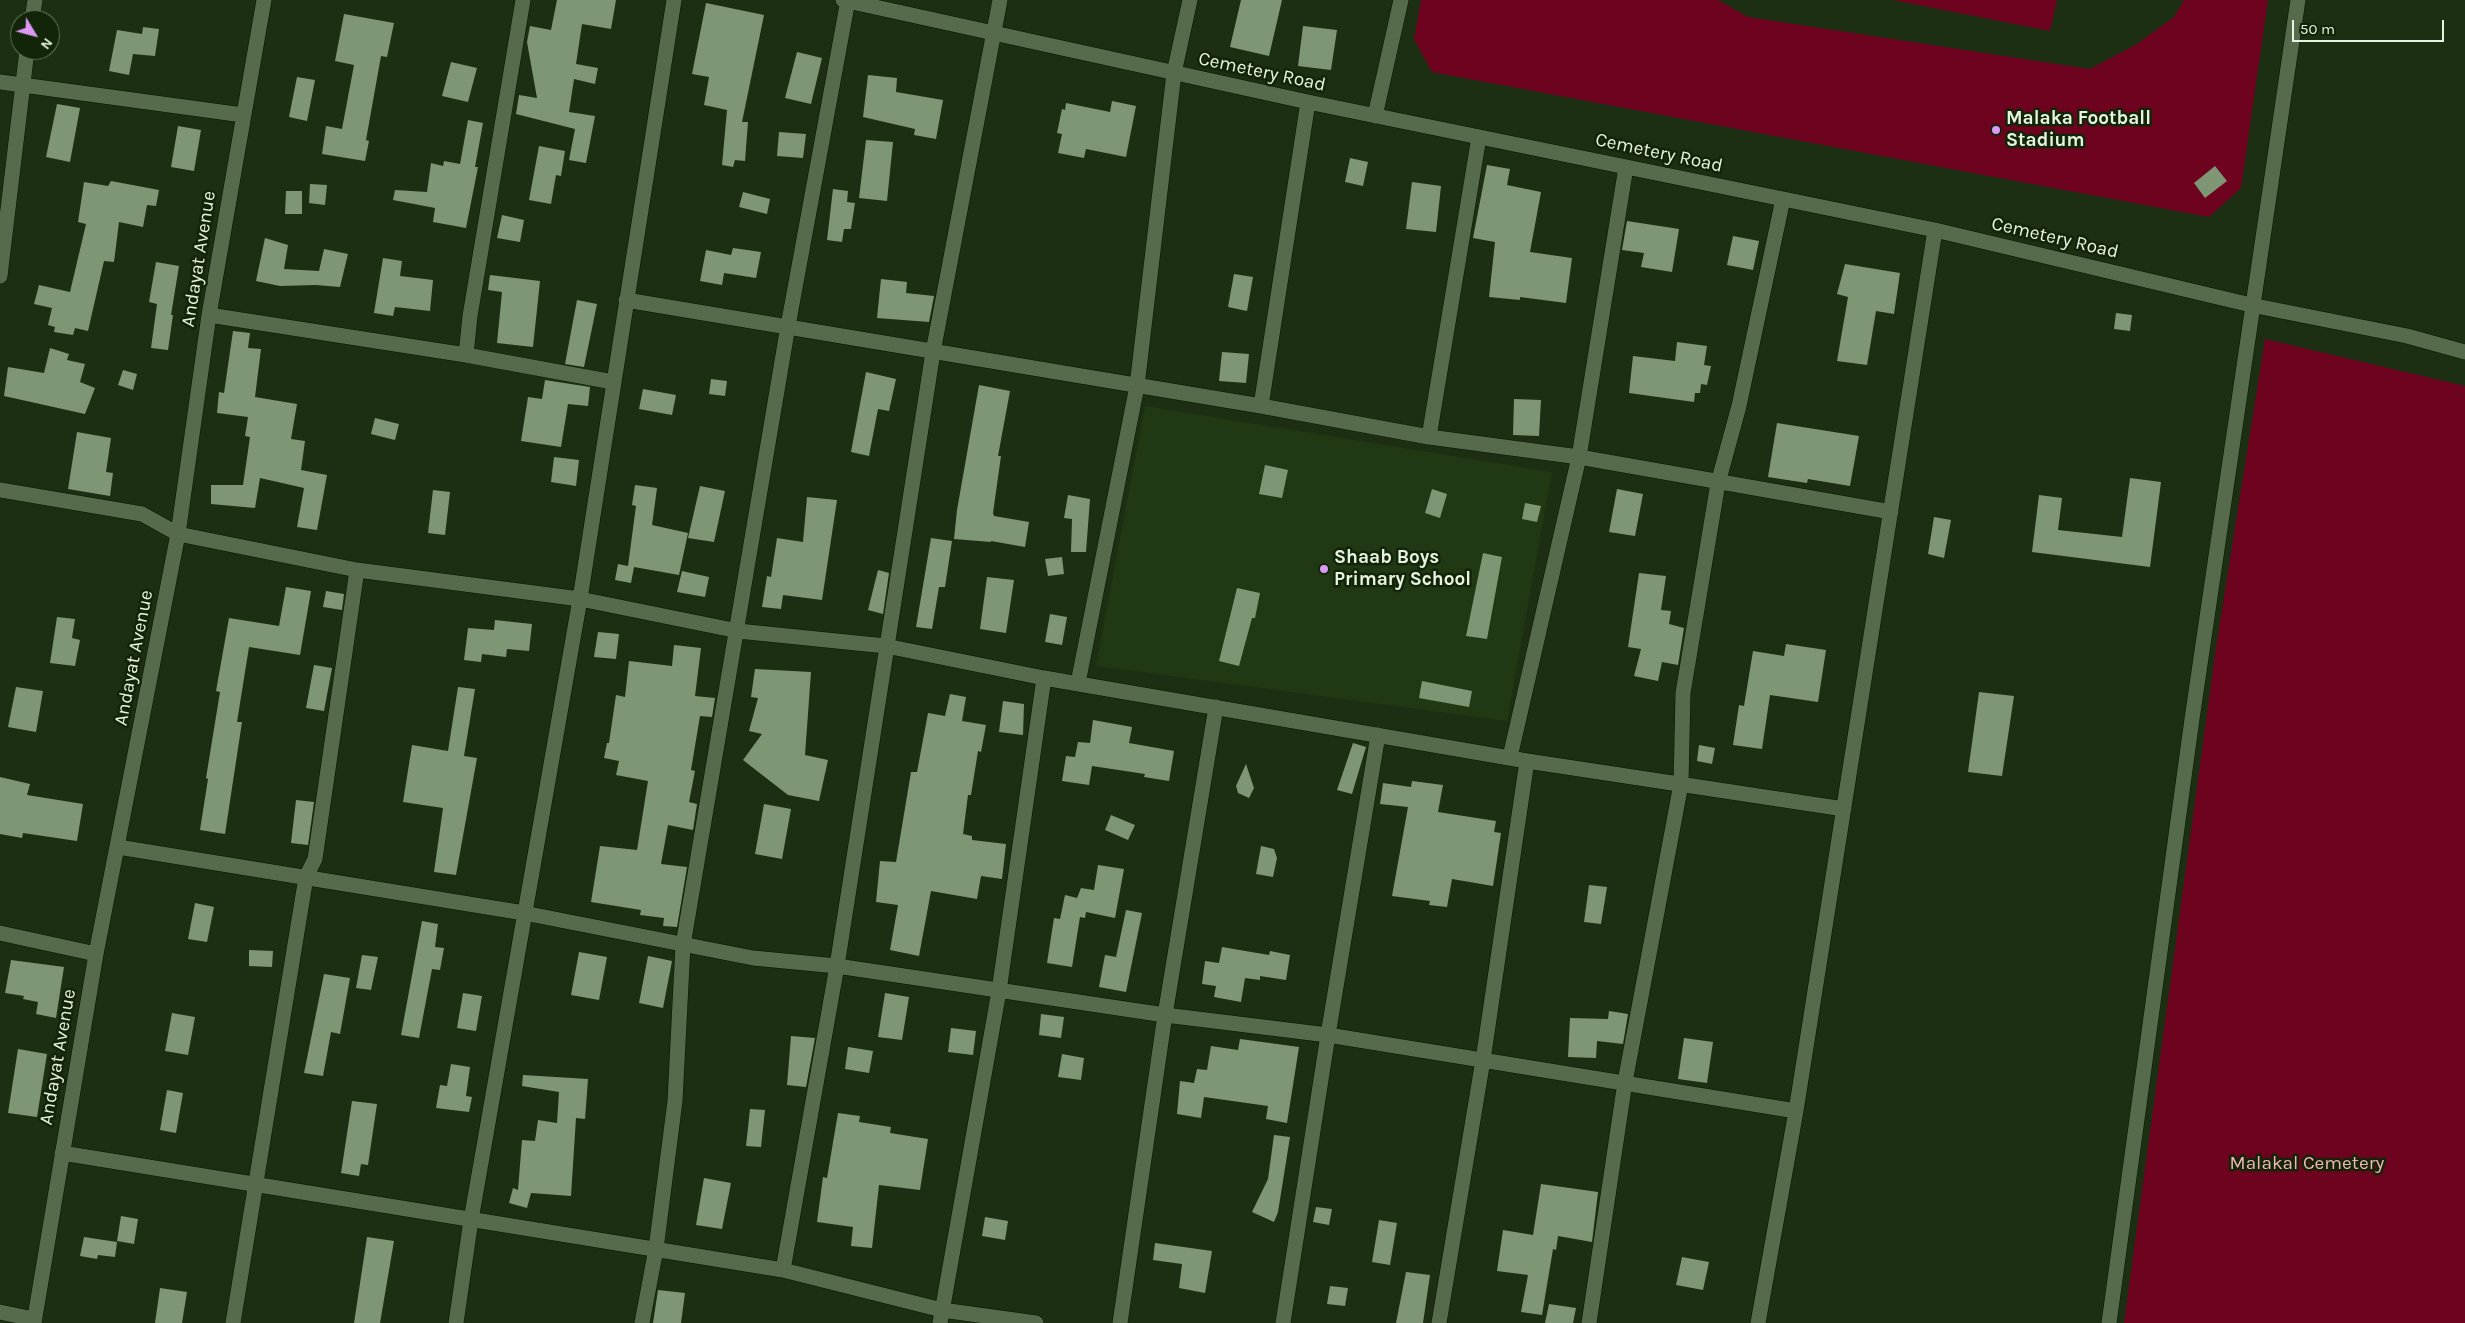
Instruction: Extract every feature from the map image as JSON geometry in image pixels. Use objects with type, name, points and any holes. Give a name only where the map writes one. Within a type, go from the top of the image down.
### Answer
[{"type":"street","name":"Andayat Avenue","points":[[34,1321],[96,954],[178,534],[209,315],[264,0]]},
{"type":"street","points":[[466,355],[470,316],[523,0]]},
{"type":"street","points":[[456,1323],[471,1220],[580,599],[674,0]]},
{"type":"street","points":[[642,1323],[656,1249],[675,1101],[683,945],[738,631],[788,326],[846,0]]},
{"type":"street","name":"Cemetery Road","points":[[846,0],[1308,102],[1936,230],[2252,305],[2406,336],[2465,352]]},
{"type":"street","points":[[783,1270],[837,966],[933,352],[1000,0]]},
{"type":"street","points":[[1078,683],[1137,386],[1174,73],[1190,0]]},
{"type":"street","points":[[1376,116],[1401,0]]},
{"type":"street","points":[[2109,1323],[2252,305],[2298,0]]},
{"type":"street","points":[[0,276],[26,60]]},
{"type":"street","points":[[0,82],[243,115]]},
{"type":"street","points":[[1261,406],[1308,102]]},
{"type":"street","points":[[1429,437],[1479,137]]},
{"type":"street","points":[[1510,756],[1579,457],[1626,167]]},
{"type":"street","points":[[1589,1323],[1625,1082],[1681,784],[1683,693],[1718,483],[1739,406],[1783,199]]},
{"type":"street","points":[[1758,1323],[1796,1112],[1936,230]]},
{"type":"street","points":[[626,300],[1261,406],[1429,437],[1579,457],[1891,512]]},
{"type":"street","points":[[209,315],[466,355],[613,382]]},
{"type":"street","points":[[0,490],[142,514],[178,534],[357,570],[580,599],[738,631],[886,646],[1044,678],[1510,756],[1527,761],[1844,809]]},
{"type":"street","points":[[233,1323],[306,877],[315,858],[326,796],[357,570]]},
{"type":"street","points":[[941,1317],[999,991],[1044,678]]},
{"type":"street","points":[[1120,1323],[1165,1016],[1216,707]]},
{"type":"street","points":[[1284,1323],[1328,1035],[1378,735]]},
{"type":"street","points":[[1439,1323],[1483,1060],[1527,761]]},
{"type":"street","points":[[118,847],[524,913],[753,958],[837,966],[1165,1016],[1328,1035],[1625,1082],[1796,1112]]},
{"type":"street","points":[[0,933],[96,954]]},
{"type":"street","points":[[62,1153],[783,1270],[941,1317],[1036,1323]]},
{"type":"street","points":[[0,1312],[34,1321]]},
{"type":"shaded area","name":"Shaab Boys Primary School","points":[[1145,406],[1552,472],[1507,721],[1096,666]]},
{"type":"green space","name":"Malaka Football Stadium","points":[[1421,0],[1718,0],[1748,17],[2090,69],[2137,44],[2174,17],[2184,0],[2268,0],[2241,188],[2209,217],[1432,72],[1414,39]]},
{"type":"green space","points":[[1893,0],[2057,0],[2050,31]]},
{"type":"green space","name":"Malakal Cemetery","points":[[2265,339],[2465,386],[2465,1323],[2124,1323],[2216,648]]},
{"type":"building","points":[[557,0],[616,0],[611,29],[582,24],[576,64],[598,68],[595,84],[574,79],[569,112],[595,116],[586,163],[569,160],[575,129],[516,114],[519,95],[537,98],[527,42],[530,26],[551,30]]},
{"type":"building","points":[[1241,0],[1282,0],[1269,56],[1230,47]]},
{"type":"building","points":[[706,3],[764,15],[742,122],[748,122],[745,161],[735,160],[733,167],[722,165],[727,110],[704,105],[709,77],[692,74]]},
{"type":"building","points":[[344,14],[394,23],[387,57],[381,56],[366,140],[369,141],[365,161],[322,154],[326,126],[342,129],[354,65],[335,61]]},
{"type":"building","points":[[1303,26],[1337,30],[1331,70],[1298,66]]},
{"type":"building","points":[[143,27],[159,29],[155,56],[133,54],[129,75],[109,71],[117,30],[142,34]]},
{"type":"building","points":[[797,52],[822,58],[811,104],[785,98]]},
{"type":"building","points":[[451,62],[477,68],[468,102],[442,96]]},
{"type":"building","points":[[868,75],[897,78],[896,92],[943,100],[936,139],[914,135],[915,129],[863,117]]},
{"type":"building","points":[[297,77],[315,80],[307,121],[289,117]]},
{"type":"building","points":[[1112,101],[1136,106],[1126,157],[1086,149],[1084,158],[1058,153],[1062,134],[1057,133],[1062,109],[1065,110],[1066,103],[1110,112]]},
{"type":"building","points":[[57,104],[80,108],[70,162],[46,157]]},
{"type":"building","points":[[468,120],[483,123],[475,167],[478,167],[466,228],[433,222],[435,208],[393,200],[395,190],[427,192],[431,163],[443,166],[444,161],[460,164]]},
{"type":"building","points":[[178,126],[201,130],[194,171],[171,167]]},
{"type":"building","points":[[779,132],[806,134],[803,158],[777,156]]},
{"type":"building","points":[[866,140],[893,142],[887,201],[859,198]]},
{"type":"building","points":[[539,146],[565,151],[561,176],[556,175],[551,204],[529,200]]},
{"type":"building","points":[[1350,158],[1368,162],[1363,186],[1345,182]]},
{"type":"building","points":[[1487,165],[1510,169],[1507,185],[1541,192],[1530,252],[1572,258],[1566,303],[1520,297],[1520,300],[1489,297],[1495,242],[1473,238]]},
{"type":"building","points":[[2215,166],[2227,181],[2205,198],[2194,183]]},
{"type":"building","points":[[111,181],[159,190],[156,206],[147,205],[143,227],[119,222],[114,262],[104,261],[88,331],[75,328],[73,335],[54,332],[55,327],[48,325],[52,308],[34,304],[39,285],[70,292],[86,224],[78,222],[84,182],[108,186]]},
{"type":"building","points":[[1412,182],[1441,186],[1436,232],[1406,229]]},
{"type":"building","points":[[310,184],[327,185],[325,205],[309,203]]},
{"type":"building","points":[[833,189],[848,191],[847,202],[855,203],[851,229],[844,229],[842,242],[827,240]]},
{"type":"building","points":[[286,191],[302,191],[302,214],[285,214]]},
{"type":"building","points":[[743,192],[770,199],[767,214],[739,207]]},
{"type":"building","points":[[502,215],[524,220],[520,242],[497,238]]},
{"type":"building","points":[[1627,221],[1679,229],[1672,272],[1641,267],[1644,253],[1622,250]]},
{"type":"building","points":[[1733,236],[1759,241],[1753,270],[1727,265]]},
{"type":"building","points":[[265,238],[288,245],[284,269],[319,271],[324,249],[348,254],[340,287],[316,285],[280,286],[256,281]]},
{"type":"building","points":[[733,248],[761,252],[756,278],[724,273],[722,285],[700,281],[706,250],[731,255]]},
{"type":"building","points":[[383,258],[402,261],[400,276],[433,280],[430,311],[395,307],[393,316],[374,313]]},
{"type":"building","points":[[156,262],[179,266],[171,315],[173,315],[168,350],[151,348],[157,304],[149,302]]},
{"type":"building","points":[[1845,264],[1900,273],[1894,314],[1876,311],[1867,365],[1837,361],[1848,297],[1837,294]]},
{"type":"building","points":[[1234,274],[1253,277],[1247,311],[1228,307]]},
{"type":"building","points":[[490,275],[540,281],[533,347],[497,343],[502,292],[488,290]]},
{"type":"building","points":[[881,279],[907,282],[906,293],[934,296],[929,322],[877,318]]},
{"type":"building","points":[[577,300],[597,304],[584,367],[565,364]]},
{"type":"building","points":[[2116,313],[2132,315],[2130,331],[2114,329]]},
{"type":"building","points":[[233,331],[250,333],[248,348],[261,349],[255,397],[297,404],[291,439],[305,441],[301,470],[327,475],[317,530],[297,527],[304,488],[260,478],[255,508],[211,504],[211,485],[243,485],[250,437],[245,436],[248,417],[217,413],[219,392],[224,393]]},
{"type":"building","points":[[1677,342],[1707,346],[1704,365],[1711,366],[1707,385],[1701,384],[1700,393],[1695,393],[1694,402],[1629,393],[1633,356],[1675,361]]},
{"type":"building","points":[[50,348],[69,354],[67,360],[85,364],[80,382],[95,388],[85,414],[4,396],[8,367],[44,373]]},
{"type":"building","points":[[1222,352],[1249,354],[1246,383],[1219,381]]},
{"type":"building","points":[[123,370],[137,374],[133,390],[118,385]]},
{"type":"building","points":[[866,372],[896,379],[889,411],[878,409],[869,456],[851,452]]},
{"type":"building","points":[[711,379],[727,381],[725,396],[709,394]]},
{"type":"building","points":[[545,380],[590,387],[588,406],[568,404],[561,447],[521,441],[528,397],[542,399]]},
{"type":"building","points":[[979,385],[1010,391],[998,456],[1001,456],[993,513],[994,516],[1029,522],[1025,547],[991,541],[954,539],[957,510]]},
{"type":"building","points":[[643,389],[676,395],[672,415],[639,409]]},
{"type":"building","points":[[1514,399],[1541,400],[1539,436],[1513,435]]},
{"type":"building","points":[[375,418],[399,424],[395,440],[371,434]]},
{"type":"building","points":[[1777,423],[1859,436],[1850,486],[1808,479],[1807,483],[1768,477]]},
{"type":"building","points":[[77,432],[111,438],[106,472],[113,473],[110,496],[68,489]]},
{"type":"building","points":[[554,457],[579,460],[576,486],[551,482]]},
{"type":"building","points":[[1265,465],[1288,470],[1282,498],[1259,494]]},
{"type":"building","points":[[2130,478],[2161,482],[2150,567],[2032,552],[2039,495],[2062,498],[2058,530],[2122,537]]},
{"type":"building","points":[[635,485],[657,488],[652,525],[688,533],[679,575],[634,567],[631,583],[615,580],[618,564],[628,566],[636,506],[632,505]]},
{"type":"building","points":[[700,486],[725,491],[714,542],[688,538]]},
{"type":"building","points":[[1432,489],[1447,494],[1440,518],[1425,513]]},
{"type":"building","points":[[1617,489],[1643,494],[1635,536],[1609,532]]},
{"type":"building","points":[[433,490],[450,492],[445,535],[428,533]]},
{"type":"building","points":[[1068,495],[1090,499],[1086,552],[1071,552],[1072,519],[1064,518]]},
{"type":"building","points":[[807,497],[837,500],[822,600],[783,595],[781,609],[762,607],[767,576],[771,577],[777,538],[803,542]]},
{"type":"building","points":[[1525,503],[1541,506],[1537,522],[1522,519]]},
{"type":"building","points":[[1934,517],[1951,520],[1944,558],[1928,554]]},
{"type":"building","points":[[931,538],[952,541],[945,587],[939,587],[932,629],[916,627]]},
{"type":"building","points":[[1483,553],[1502,557],[1487,639],[1466,636]]},
{"type":"building","points":[[1062,557],[1064,574],[1048,576],[1045,559]]},
{"type":"building","points":[[878,570],[889,573],[883,614],[868,610]]},
{"type":"building","points":[[682,571],[709,577],[705,597],[677,592]]},
{"type":"building","points":[[1639,573],[1666,576],[1661,610],[1671,611],[1669,624],[1684,628],[1678,665],[1662,662],[1658,681],[1634,676],[1641,649],[1628,647]]},
{"type":"building","points":[[987,577],[1014,580],[1006,633],[980,629]]},
{"type":"building","points":[[286,587],[311,591],[300,655],[249,647],[237,722],[242,722],[225,834],[200,830],[208,779],[206,778],[220,692],[216,691],[229,618],[279,626]]},
{"type":"building","points":[[1237,588],[1260,593],[1255,618],[1252,618],[1239,666],[1219,661]]},
{"type":"building","points":[[326,591],[344,594],[342,610],[323,607]]},
{"type":"building","points":[[1050,614],[1067,617],[1062,645],[1045,642]]},
{"type":"building","points":[[57,617],[75,619],[72,638],[80,640],[75,666],[50,663]]},
{"type":"building","points":[[495,620],[532,624],[529,651],[507,649],[506,657],[482,654],[481,662],[464,660],[468,628],[494,630]]},
{"type":"building","points":[[598,632],[619,634],[616,659],[594,657]]},
{"type":"building","points":[[1786,644],[1826,650],[1818,702],[1770,695],[1762,749],[1733,745],[1739,705],[1744,706],[1753,651],[1784,656]]},
{"type":"building","points":[[674,645],[701,648],[695,696],[715,698],[712,717],[700,716],[691,770],[695,771],[689,802],[697,804],[693,830],[668,825],[661,864],[687,867],[677,927],[663,926],[664,918],[640,915],[641,910],[591,902],[600,846],[637,850],[648,781],[616,775],[619,761],[604,758],[607,743],[609,743],[616,695],[625,697],[629,661],[672,666]]},
{"type":"building","points":[[314,665],[332,668],[324,711],[306,708]]},
{"type":"building","points":[[755,669],[811,672],[805,755],[828,760],[819,801],[788,795],[743,760],[762,734],[749,731],[758,698],[751,697]]},
{"type":"building","points":[[1422,681],[1472,691],[1469,707],[1419,698]]},
{"type":"building","points":[[16,687],[43,691],[36,732],[8,727]]},
{"type":"building","points":[[458,687],[475,689],[464,756],[477,758],[456,875],[434,872],[443,808],[403,802],[412,745],[448,751]]},
{"type":"building","points":[[1979,692],[2014,696],[2002,776],[1968,772]]},
{"type":"building","points":[[950,694],[966,697],[962,721],[986,725],[981,752],[978,751],[971,795],[968,795],[963,834],[972,836],[972,840],[1006,844],[1002,879],[981,876],[977,899],[931,891],[919,956],[890,950],[898,905],[876,902],[880,861],[896,862],[911,772],[917,772],[928,713],[945,716]]},
{"type":"building","points":[[1003,701],[1024,704],[1023,735],[999,732]]},
{"type":"building","points":[[1093,720],[1132,727],[1129,743],[1174,751],[1169,781],[1144,777],[1145,774],[1092,766],[1089,785],[1062,781],[1066,756],[1075,757],[1078,742],[1090,743]]},
{"type":"building","points":[[1353,743],[1366,747],[1352,794],[1337,790]]},
{"type":"building","points":[[1699,745],[1715,748],[1712,764],[1697,761]]},
{"type":"building","points":[[1246,764],[1254,788],[1249,798],[1238,793],[1236,786]]},
{"type":"building","points":[[0,777],[30,784],[27,795],[83,804],[77,841],[23,833],[22,838],[0,834]]},
{"type":"building","points":[[1412,781],[1443,785],[1438,812],[1496,821],[1494,832],[1501,833],[1493,886],[1452,879],[1447,907],[1429,905],[1430,901],[1392,896],[1408,807],[1380,804],[1383,783],[1411,787]]},
{"type":"building","points":[[296,800],[314,802],[308,845],[291,843]]},
{"type":"building","points":[[764,804],[791,809],[782,859],[755,854]]},
{"type":"building","points":[[1111,815],[1135,825],[1128,840],[1105,830]]},
{"type":"building","points":[[1261,846],[1274,849],[1277,858],[1273,877],[1256,874]]},
{"type":"building","points":[[1098,865],[1124,869],[1115,918],[1086,912],[1085,918],[1080,917],[1072,967],[1047,963],[1054,918],[1060,919],[1065,895],[1077,898],[1081,888],[1094,890]]},
{"type":"building","points":[[1589,885],[1607,887],[1601,924],[1584,922]]},
{"type":"building","points":[[195,903],[214,907],[207,942],[188,939]]},
{"type":"building","points":[[1126,910],[1142,913],[1126,992],[1099,987],[1105,955],[1116,957]]},
{"type":"building","points":[[422,921],[438,924],[435,947],[444,948],[440,970],[432,969],[419,1038],[401,1035]]},
{"type":"building","points":[[1222,947],[1269,955],[1270,951],[1290,955],[1286,980],[1260,976],[1260,980],[1245,978],[1241,1002],[1214,997],[1216,986],[1202,984],[1205,961],[1219,963]]},
{"type":"building","points":[[249,950],[273,951],[272,967],[249,966]]},
{"type":"building","points":[[579,952],[607,957],[599,1000],[571,995]]},
{"type":"building","points":[[362,955],[378,957],[371,990],[356,988]]},
{"type":"building","points":[[648,956],[672,961],[663,1008],[639,1003]]},
{"type":"building","points":[[11,960],[64,967],[56,1018],[36,1014],[38,1002],[23,999],[24,996],[5,993]]},
{"type":"building","points":[[324,974],[350,978],[340,1034],[331,1032],[323,1076],[304,1073]]},
{"type":"building","points":[[463,993],[482,996],[476,1031],[457,1028]]},
{"type":"building","points":[[885,993],[909,997],[902,1040],[878,1037]]},
{"type":"building","points":[[1609,1011],[1628,1014],[1623,1044],[1597,1041],[1596,1058],[1568,1057],[1570,1018],[1608,1019]]},
{"type":"building","points":[[172,1013],[195,1017],[188,1055],[165,1051]]},
{"type":"building","points":[[1041,1014],[1064,1017],[1061,1038],[1039,1035]]},
{"type":"building","points":[[951,1028],[976,1031],[973,1055],[948,1052]]},
{"type":"building","points":[[791,1036],[815,1038],[806,1087],[787,1085]]},
{"type":"building","points":[[1684,1038],[1713,1042],[1707,1083],[1678,1079]]},
{"type":"building","points":[[1240,1039],[1299,1047],[1287,1123],[1266,1119],[1268,1106],[1204,1097],[1201,1118],[1177,1114],[1180,1081],[1194,1083],[1197,1069],[1207,1070],[1211,1046],[1238,1050]]},
{"type":"building","points":[[848,1047],[873,1051],[869,1073],[845,1069]]},
{"type":"building","points":[[18,1049],[47,1054],[37,1117],[8,1113]]},
{"type":"building","points":[[1062,1054],[1084,1058],[1081,1080],[1058,1077]]},
{"type":"building","points":[[451,1064],[470,1067],[466,1096],[472,1097],[469,1112],[436,1108],[440,1085],[447,1086]]},
{"type":"building","points":[[523,1075],[588,1079],[585,1119],[576,1118],[571,1196],[531,1193],[527,1208],[509,1203],[513,1188],[518,1190],[522,1140],[535,1141],[538,1120],[557,1123],[559,1092],[522,1086]]},
{"type":"building","points":[[167,1090],[183,1093],[176,1133],[160,1130]]},
{"type":"building","points":[[352,1101],[377,1104],[368,1165],[361,1164],[359,1176],[341,1173]]},
{"type":"building","points":[[750,1109],[765,1110],[761,1147],[746,1146]]},
{"type":"building","points":[[838,1113],[860,1116],[859,1122],[891,1127],[890,1133],[928,1139],[920,1190],[879,1185],[872,1248],[851,1246],[853,1227],[817,1222],[823,1177],[827,1178]]},
{"type":"building","points":[[1274,1135],[1290,1137],[1278,1212],[1274,1222],[1252,1212],[1268,1179]]},
{"type":"building","points":[[704,1178],[731,1183],[722,1229],[696,1225]]},
{"type":"building","points":[[1541,1184],[1598,1192],[1592,1242],[1558,1236],[1556,1250],[1553,1249],[1542,1315],[1521,1312],[1528,1275],[1497,1271],[1503,1230],[1533,1235]]},
{"type":"building","points":[[1316,1207],[1332,1209],[1329,1225],[1313,1222]]},
{"type":"building","points":[[121,1216],[138,1219],[134,1244],[117,1241]]},
{"type":"building","points":[[985,1217],[1008,1221],[1005,1240],[982,1236]]},
{"type":"building","points":[[1379,1220],[1397,1223],[1390,1265],[1372,1262]]},
{"type":"building","points":[[84,1237],[117,1242],[115,1257],[98,1255],[97,1259],[80,1256]]},
{"type":"building","points":[[367,1237],[394,1241],[380,1323],[354,1323]]},
{"type":"building","points":[[1155,1243],[1212,1251],[1205,1293],[1179,1288],[1182,1264],[1153,1260]]},
{"type":"building","points":[[1682,1257],[1709,1262],[1703,1290],[1676,1285]]},
{"type":"building","points":[[1406,1272],[1430,1275],[1423,1323],[1396,1323]]},
{"type":"building","points":[[1330,1286],[1348,1288],[1345,1306],[1327,1304]]},
{"type":"building","points":[[160,1288],[187,1292],[182,1323],[155,1323]]},
{"type":"building","points":[[658,1290],[685,1293],[681,1323],[653,1323]]},
{"type":"building","points":[[1549,1304],[1576,1308],[1573,1323],[1545,1323]]},
{"type":"place","name":"Malaka Football Stadium","points":[[1996,130]]},
{"type":"place","name":"Shaab Boys Primary School","points":[[1324,569]]}]
